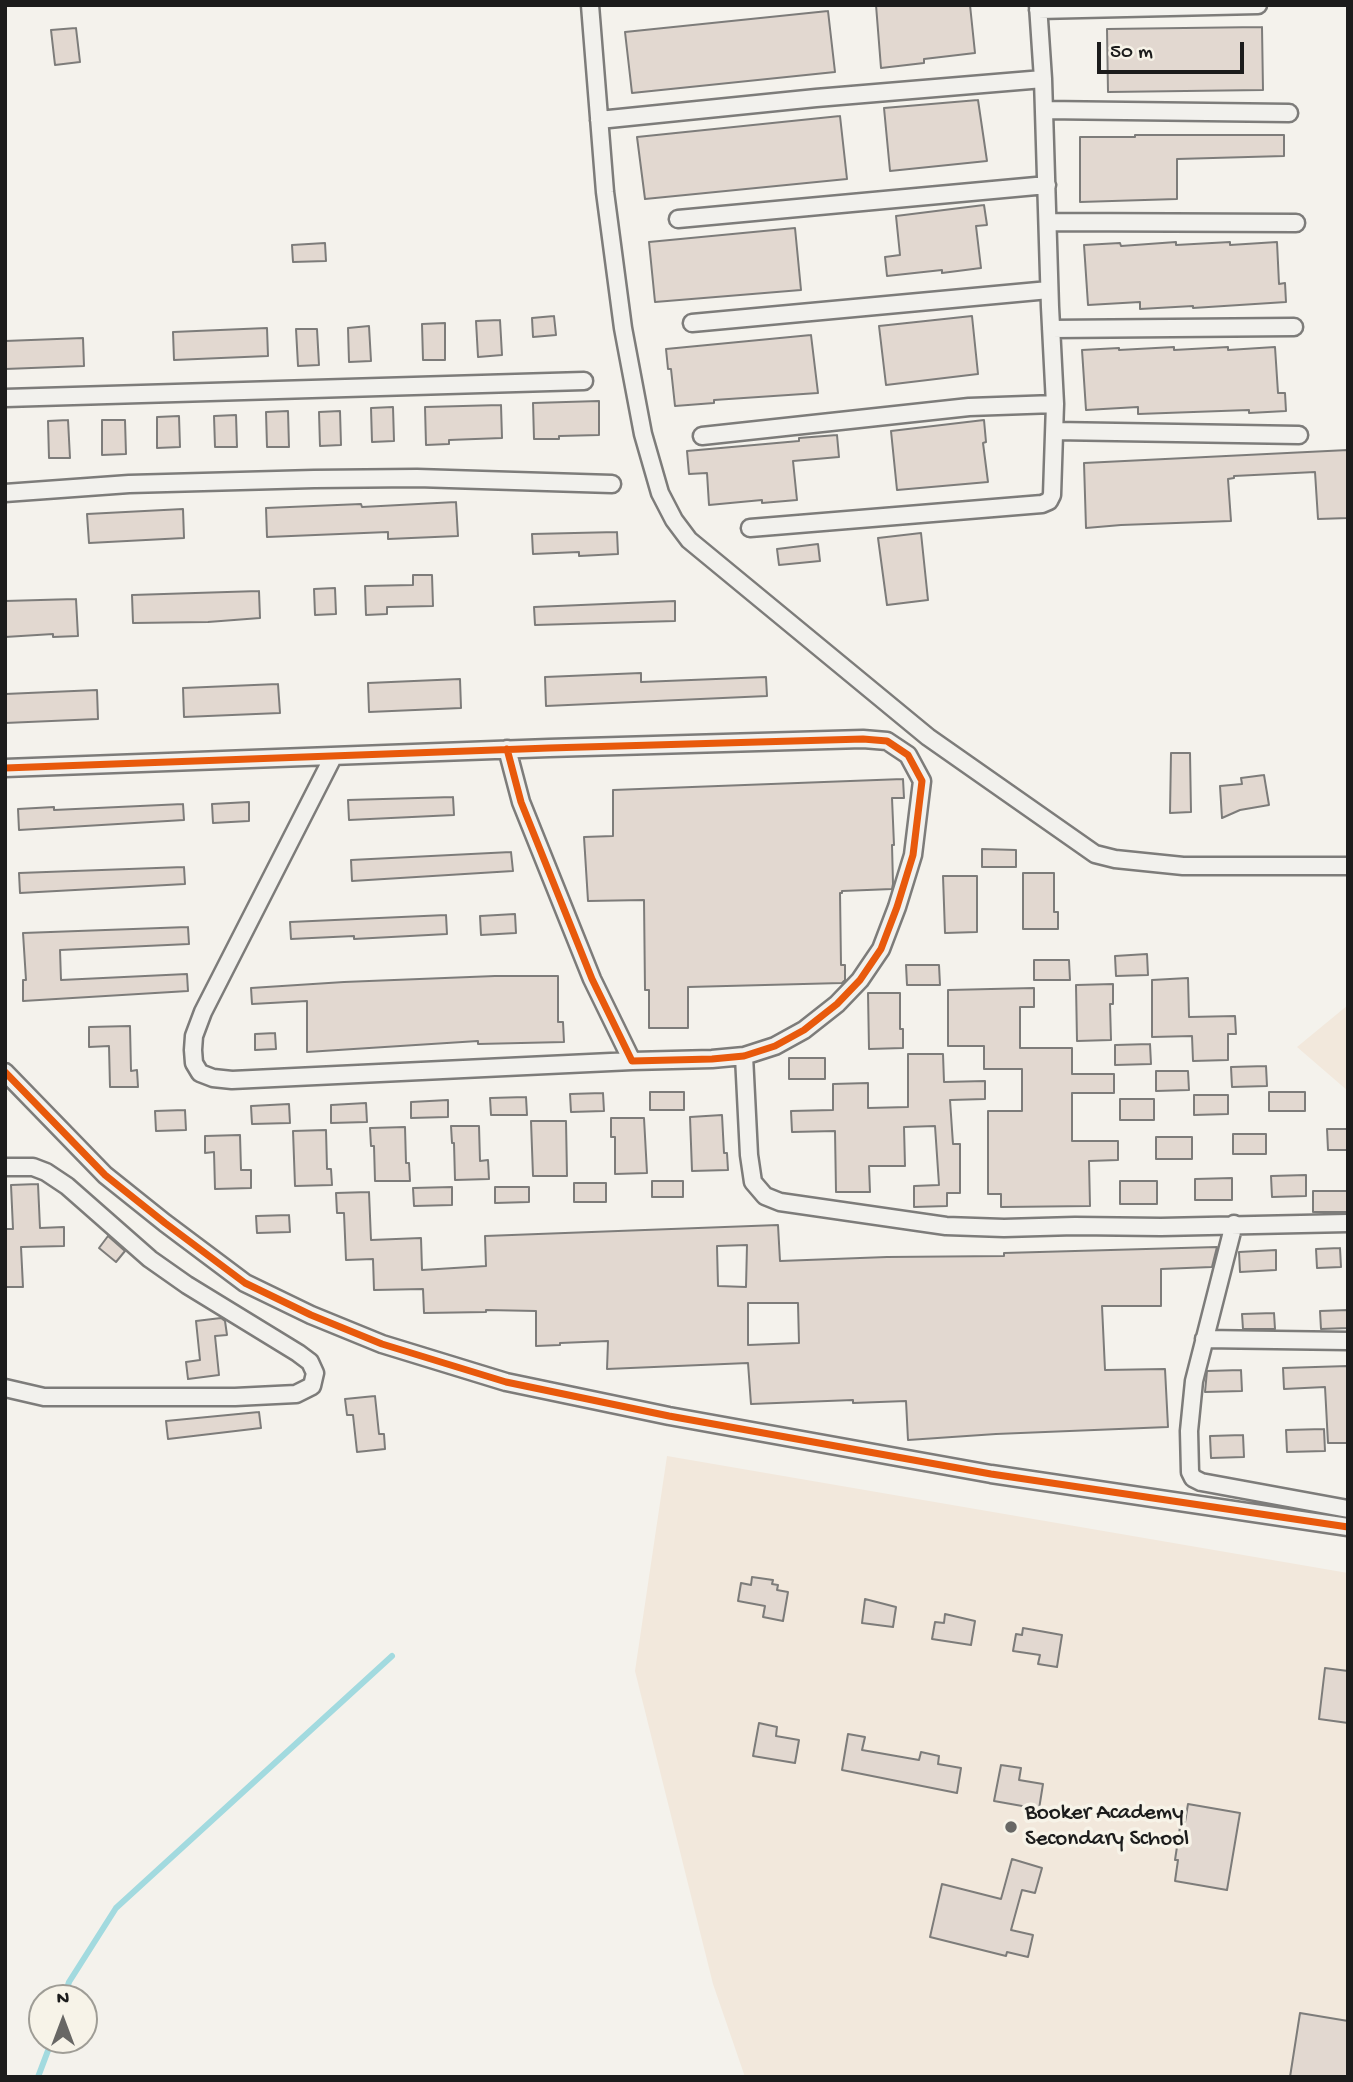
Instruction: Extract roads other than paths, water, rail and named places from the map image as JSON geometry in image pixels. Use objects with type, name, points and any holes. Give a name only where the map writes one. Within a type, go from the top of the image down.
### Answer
[{"type":"street","points":[[590,5],[605,192],[623,328],[643,434],[660,493],[688,540],[928,737],[1095,854],[1115,859],[1183,866],[1348,866]]},
{"type":"street","points":[[750,528],[1042,504],[1049,501],[1054,489],[1055,404],[1038,8],[1258,5]]},
{"type":"street","points":[[599,120],[803,99],[1043,79]]},
{"type":"street","points":[[1044,110],[1289,113]]},
{"type":"street","points":[[678,219],[1047,185]]},
{"type":"street","points":[[1048,222],[1296,223]]},
{"type":"street","points":[[692,323],[1049,290]]},
{"type":"street","points":[[1051,330],[1294,327]]},
{"type":"street","points":[[5,398],[584,381]]},
{"type":"street","points":[[702,436],[969,407],[1055,404]]},
{"type":"street","points":[[1055,431],[1299,435]]},
{"type":"street","points":[[5,493],[128,484],[314,479],[417,478],[612,484]]},
{"type":"street","points":[[5,768],[863,739],[887,741],[908,755],[922,781],[913,855],[881,949],[860,980],[837,1003],[804,1030],[775,1046],[744,1056],[712,1059],[232,1080],[213,1078],[200,1073],[194,1063],[194,1035],[333,757]]},
{"type":"street","points":[[507,749],[521,802],[545,863],[592,979],[632,1061]]},
{"type":"street","points":[[744,1056],[753,1182],[765,1196],[780,1202],[946,1226],[1161,1227],[1348,1223]]},
{"type":"street","points":[[5,1072],[105,1175],[246,1283],[311,1315],[382,1344],[506,1382],[669,1416],[991,1474],[1348,1527]]},
{"type":"street","points":[[5,1167],[33,1167],[67,1186],[150,1259],[304,1357],[310,1362],[314,1373],[312,1386],[296,1394],[235,1397],[44,1397],[5,1388]]},
{"type":"street","points":[[1234,1224],[1203,1339],[1190,1409],[1189,1452],[1192,1476],[1201,1482],[1348,1509]]},
{"type":"street","points":[[1203,1339],[1348,1341]]},
{"type":"waterway","points":[[68,1984],[116,1908],[392,1656]]},
{"type":"waterway","points":[[38,2077],[47,2054]]},
{"type":"place","name":"Booker Academy Secondary School","points":[[1011,1827]]}]
